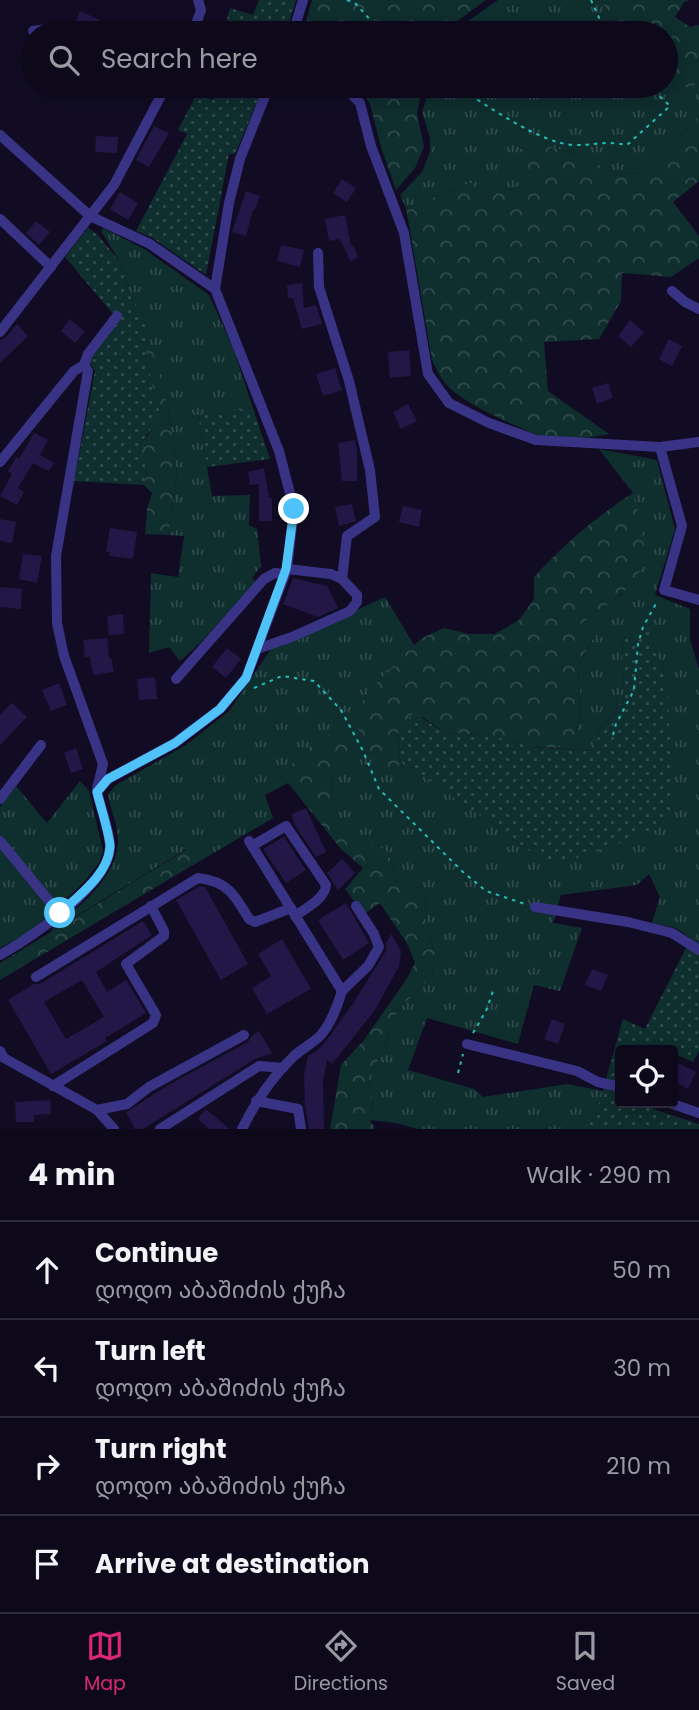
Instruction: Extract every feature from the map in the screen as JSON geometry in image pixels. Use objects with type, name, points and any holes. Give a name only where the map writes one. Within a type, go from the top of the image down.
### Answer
[{"type":"street","points":[[197,21],[201,10],[198,0]]},
{"type":"street","points":[[297,21],[303,0]]},
{"type":"street","points":[[0,332],[114,185],[158,98]]},
{"type":"street","points":[[97,792],[108,779],[175,743],[220,709],[246,678],[286,572],[294,509],[279,451],[215,289],[229,204],[240,159],[264,98]]},
{"type":"street","points":[[355,98],[360,103],[371,146],[404,233],[428,374],[449,403],[489,424],[536,440],[660,447],[699,442]]},
{"type":"street","points":[[0,135],[90,216],[150,244],[215,289]]},
{"type":"street","points":[[0,219],[51,267]]},
{"type":"street","points":[[318,253],[319,287],[349,381],[370,470],[375,517],[347,536],[342,579]]},
{"type":"street","points":[[672,291],[699,309]]},
{"type":"street","points":[[0,462],[74,370],[84,365],[88,354],[117,316]]},
{"type":"street","points":[[0,955],[42,929],[86,889],[103,869],[110,847],[97,792],[103,764],[64,656],[57,623],[57,556],[88,371],[84,365]]},
{"type":"street","points":[[660,447],[682,526],[664,590],[699,600]]},
{"type":"street","points":[[176,679],[264,579],[275,573],[331,574],[342,579],[357,595],[350,611],[292,637],[257,649]]},
{"type":"street","points":[[0,799],[41,745]]},
{"type":"street","points":[[36,977],[198,878],[225,885],[249,919],[255,922],[293,912],[320,898],[326,891],[326,885],[286,826],[250,844],[293,912],[342,991]]},
{"type":"street","points":[[0,841],[60,913]]},
{"type":"street","points":[[53,1086],[156,1019],[126,964],[164,936],[151,906]]},
{"type":"street","points":[[242,1129],[257,1101],[283,1068],[320,1036],[335,1012],[342,991],[368,966],[379,947],[356,906]]},
{"type":"street","points":[[534,907],[628,922],[673,933],[699,950]]},
{"type":"street","points":[[97,1110],[127,1104],[149,1087],[244,1035]]},
{"type":"street","points":[[467,1044],[577,1071],[598,1082],[615,1086]]},
{"type":"street","points":[[0,1051],[4,1058],[97,1110],[114,1129]]},
{"type":"street","points":[[160,1129],[259,1066],[283,1068]]},
{"type":"street","points":[[257,1101],[298,1109],[301,1129]]},
{"type":"street","points":[[678,1106],[699,1113]]},
{"type":"path","points":[[347,0],[356,4],[371,21]]},
{"type":"path","points":[[591,0],[601,21]]},
{"type":"path","points":[[475,98],[529,132],[571,145],[608,141],[627,145],[670,106],[662,98]]},
{"type":"path","points":[[613,735],[634,690],[638,644],[643,627],[664,590]]},
{"type":"path","points":[[249,691],[282,676],[314,681],[341,710],[379,789],[463,872],[486,891],[534,907]]},
{"type":"path","points":[[458,1073],[467,1044],[486,1011],[493,991]]},
{"type":"green space","points":[[259,0],[296,0],[290,21],[226,21],[230,8],[253,15]]},
{"type":"green space","points":[[312,0],[486,0],[457,21],[306,21]]},
{"type":"green space","points":[[498,0],[602,0],[610,21],[468,21]]},
{"type":"green space","points":[[602,0],[690,0],[684,2],[675,17],[690,27],[699,25],[699,84],[678,88],[678,21],[610,21]]},
{"type":"green space","points":[[699,84],[699,115],[647,174],[617,173],[577,155],[548,146],[520,149],[537,180],[479,200],[471,183],[406,208],[400,195],[422,172],[430,152],[430,138],[422,112],[426,98],[678,98],[678,88]]},
{"type":"green space","points":[[194,98],[259,98],[235,154],[229,154],[206,275],[151,237],[136,231],[187,134],[178,130]]},
{"type":"green space","points":[[366,98],[420,98],[417,113],[424,147],[415,168],[396,190],[381,147]]},
{"type":"green space","points":[[699,115],[699,181],[673,202],[699,236],[699,258],[671,277],[622,273],[621,301],[599,339],[544,342],[548,391],[609,434],[566,439],[540,436],[482,409],[449,388],[432,360],[406,208],[471,183],[479,200],[536,180],[519,149],[548,146],[577,155],[617,173],[647,174]]},
{"type":"green space","points":[[88,228],[98,235],[120,262],[129,293],[142,315],[149,337],[145,355],[159,410],[157,422],[140,444],[147,460],[144,485],[74,481],[95,371],[84,354],[113,314],[65,257]]},
{"type":"green space","points":[[103,228],[144,249],[209,295],[233,348],[253,408],[198,416],[212,496],[250,495],[249,525],[257,529],[261,566],[252,578],[256,582],[180,661],[169,647],[149,653],[151,573],[178,577],[184,536],[168,535],[177,473],[168,407],[142,315],[129,293],[120,262],[101,231]]},
{"type":"green space","points":[[149,337],[168,407],[177,473],[168,535],[145,534],[147,509],[152,493],[144,485],[147,460],[140,444],[156,421],[158,411],[145,359]]},
{"type":"green space","points":[[253,408],[270,459],[207,467],[198,415]]},
{"type":"green space","points":[[599,449],[657,460],[675,529],[655,595],[690,609],[690,640],[699,669],[699,944],[676,928],[652,923],[660,897],[649,874],[637,885],[561,895],[553,923],[582,928],[560,991],[534,985],[518,1044],[427,1018],[408,1070],[474,1089],[483,1097],[567,1084],[603,1091],[594,1121],[568,1129],[417,1129],[397,1123],[370,1120],[373,1105],[368,1079],[383,1051],[398,1010],[432,976],[434,952],[425,917],[426,896],[415,885],[394,875],[390,858],[384,850],[345,834],[335,818],[331,799],[334,771],[350,763],[288,768],[288,783],[265,795],[273,818],[193,865],[185,850],[48,933],[92,894],[110,870],[118,837],[108,794],[116,785],[186,745],[229,711],[271,649],[385,597],[414,645],[371,689],[357,709],[398,774],[399,758],[537,856],[548,859],[580,857],[649,832],[667,683],[653,642],[622,638],[624,698],[612,716],[601,726],[594,751],[555,748],[576,733],[581,711],[578,667],[594,637],[579,625],[622,594],[633,493]]},
{"type":"green space","points":[[633,493],[643,537],[642,564],[625,590],[579,625],[594,636],[578,667],[581,711],[576,733],[555,748],[532,747],[489,735],[446,733],[422,717],[398,733],[399,774],[380,772],[357,726],[357,709],[371,689],[422,638],[444,628],[468,634],[495,634],[519,620],[534,599],[534,577],[581,532]]},
{"type":"green space","points":[[653,631],[653,642],[667,683],[672,775],[670,809],[658,829],[584,856],[562,862],[549,862],[399,758],[398,733],[413,713],[446,733],[489,735],[532,747],[594,751],[601,726],[612,716],[624,698],[622,638]]},
{"type":"green space","points":[[346,731],[361,754],[334,771],[331,799],[336,818],[346,834],[384,850],[390,858],[394,875],[415,885],[426,896],[425,917],[434,952],[432,976],[398,1010],[383,1051],[368,1079],[373,1105],[370,1120],[375,1129],[330,1129],[341,1065],[364,1040],[415,963],[408,945],[380,903],[364,914],[345,889],[363,868],[341,849],[288,783],[288,768],[307,749],[328,735]]},
{"type":"green space","points":[[80,781],[89,791],[103,851],[99,863],[85,881],[29,932],[0,948],[0,807],[16,786],[47,823]]},
{"type":"green space","points":[[186,850],[193,865],[0,980],[0,963]]},
{"type":"green space","points":[[691,938],[699,944],[699,1051],[693,1062],[678,1055],[678,1045],[616,1045],[623,1019],[645,1029]]},
{"type":"green space","points":[[615,1047],[615,1108],[653,1108],[699,1124],[699,1129],[568,1129],[594,1121]]},
{"type":"building","points":[[80,11],[100,20],[100,21],[76,21]]},
{"type":"building","points":[[154,126],[169,133],[149,167],[136,160]]},
{"type":"building","points":[[96,136],[118,137],[117,153],[95,152]]},
{"type":"building","points":[[342,179],[356,188],[347,202],[333,193]]},
{"type":"building","points":[[246,191],[260,196],[246,236],[232,232]]},
{"type":"building","points":[[120,192],[138,203],[128,220],[110,209]]},
{"type":"building","points":[[345,215],[351,246],[353,245],[358,257],[350,261],[340,239],[329,241],[325,219]]},
{"type":"building","points":[[36,221],[50,232],[39,245],[26,233]]},
{"type":"building","points":[[281,245],[304,250],[300,267],[277,261]]},
{"type":"building","points":[[302,283],[304,308],[316,305],[322,324],[302,329],[293,298],[288,298],[287,285]]},
{"type":"building","points":[[70,319],[85,332],[75,343],[61,331]]},
{"type":"building","points":[[630,320],[644,332],[631,347],[618,336]]},
{"type":"building","points":[[17,324],[28,336],[0,363],[0,340]]},
{"type":"building","points":[[669,339],[682,346],[672,366],[659,359]]},
{"type":"building","points":[[409,350],[411,376],[390,378],[388,352]]},
{"type":"building","points":[[335,368],[342,390],[323,396],[316,374]]},
{"type":"building","points":[[608,383],[613,398],[597,404],[592,388]]},
{"type":"building","points":[[408,404],[417,421],[401,429],[393,412]]},
{"type":"building","points":[[34,433],[48,440],[40,455],[54,463],[49,471],[33,463],[18,488],[24,492],[17,505],[0,496],[12,474],[8,471],[16,457],[19,459]]},
{"type":"building","points":[[355,440],[357,481],[342,481],[338,443]]},
{"type":"building","points":[[264,468],[269,498],[272,498],[272,521],[259,521],[259,484],[250,485],[248,472]]},
{"type":"building","points":[[352,504],[356,521],[339,526],[335,507]]},
{"type":"building","points":[[403,506],[422,510],[419,527],[399,522]]},
{"type":"building","points":[[0,519],[16,522],[12,543],[0,541]]},
{"type":"building","points":[[110,528],[137,532],[133,559],[109,556],[110,552],[106,552]]},
{"type":"building","points":[[23,554],[42,556],[37,583],[19,579]]},
{"type":"building","points":[[293,578],[327,586],[338,608],[318,617],[283,604]]},
{"type":"building","points":[[0,587],[22,589],[21,609],[0,607]]},
{"type":"building","points":[[123,614],[124,634],[109,635],[107,616]]},
{"type":"building","points":[[107,638],[114,672],[93,675],[90,657],[85,657],[83,640]]},
{"type":"building","points":[[227,648],[241,659],[226,678],[212,667]]},
{"type":"building","points":[[155,677],[157,699],[139,700],[137,679]]},
{"type":"building","points":[[59,683],[67,705],[51,711],[42,690]]},
{"type":"building","points":[[12,703],[27,717],[0,745],[0,715]]},
{"type":"building","points":[[76,748],[83,769],[71,773],[64,753]]},
{"type":"building","points":[[306,808],[326,852],[316,857],[294,824],[292,814]]},
{"type":"building","points":[[284,837],[306,870],[286,883],[263,849]]},
{"type":"building","points":[[342,859],[355,873],[338,890],[327,873]]},
{"type":"building","points":[[200,886],[205,887],[248,964],[221,980],[176,900]]},
{"type":"building","points":[[346,903],[369,943],[343,960],[318,920]]},
{"type":"building","points":[[143,921],[152,935],[96,972],[107,992],[126,980],[146,1013],[105,1038],[107,1041],[51,1074],[8,1000],[34,984],[40,984]],"holes":[[[82,980],[104,1017],[66,1039],[44,1002]]]},
{"type":"building","points":[[391,934],[401,951],[399,966],[375,1010],[332,1064],[327,1060],[323,1081],[324,1129],[309,1129],[304,1076],[308,1055],[316,1052],[326,1041],[352,1005],[386,951],[386,943]]},
{"type":"building","points":[[282,939],[311,989],[267,1014],[252,988],[271,976],[258,954]]},
{"type":"building","points":[[592,969],[608,975],[601,991],[585,985]]},
{"type":"building","points":[[552,1019],[565,1024],[558,1044],[544,1039]]},
{"type":"building","points":[[259,1031],[272,1053],[255,1059],[143,1129],[135,1129],[126,1112],[170,1084],[248,1042]]},
{"type":"building","points":[[678,1063],[696,1072],[688,1089],[678,1084]]},
{"type":"building","points":[[50,1100],[51,1114],[34,1115],[34,1122],[16,1122],[15,1102]]},
{"type":"building","points":[[206,1109],[230,1129],[209,1129],[198,1119]]},
{"type":"route","points":[[60,913],[103,869],[110,847],[97,792],[108,779],[175,743],[220,709],[246,678],[286,569],[294,509]]}]
